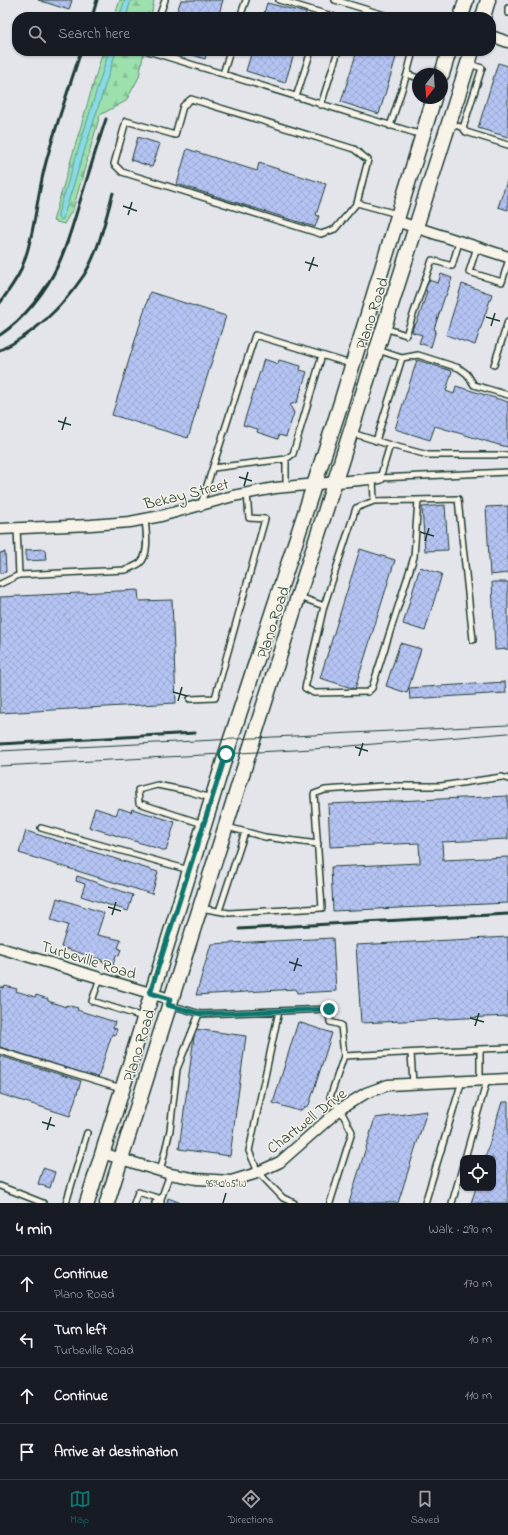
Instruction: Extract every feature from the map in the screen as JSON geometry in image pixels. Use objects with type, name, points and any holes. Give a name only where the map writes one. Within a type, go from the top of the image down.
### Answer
[{"type":"main road","points":[[462,12],[466,0]]},
{"type":"main road","points":[[484,12],[488,0]]},
{"type":"main road","points":[[444,68],[447,56]]},
{"type":"main road","name":"Plano Road","points":[[107,1203],[169,1002],[470,58]]},
{"type":"main road","name":"Plano Road","points":[[87,1203],[150,993],[353,364],[432,104]]},
{"type":"street","points":[[496,38],[508,42]]},
{"type":"street","points":[[397,218],[416,228],[508,257]]},
{"type":"street","name":"Bekay Street","points":[[0,529],[91,525],[145,519],[247,493],[286,487],[376,478]]},
{"type":"street","name":"Turbeville Road","points":[[0,948],[150,993],[169,1002]]},
{"type":"street","name":"Chartwell Drive","points":[[102,1152],[165,1173],[197,1179],[231,1181],[258,1172],[280,1162],[340,1109],[366,1094],[388,1085],[508,1079]]},
{"type":"lane","points":[[161,12],[165,0]]},
{"type":"lane","points":[[242,12],[246,0]]},
{"type":"lane","points":[[279,0],[313,12]]},
{"type":"lane","points":[[335,0],[375,12]]},
{"type":"lane","points":[[164,56],[423,136]]},
{"type":"lane","points":[[223,74],[228,56]]},
{"type":"lane","points":[[296,97],[309,56]]},
{"type":"lane","points":[[321,105],[336,56]]},
{"type":"lane","points":[[390,126],[412,56]]},
{"type":"lane","points":[[463,128],[482,68],[470,58]]},
{"type":"lane","points":[[407,74],[412,76]]},
{"type":"lane","points":[[191,99],[354,149],[368,160],[357,203],[335,229],[321,234],[122,172],[114,164],[126,121],[175,135],[183,106],[191,99]]},
{"type":"lane","points":[[449,123],[463,128],[466,132],[508,145]]},
{"type":"lane","points":[[357,203],[397,218]]},
{"type":"lane","points":[[384,328],[406,335],[432,260],[452,266],[460,242]]},
{"type":"lane","points":[[477,247],[469,272],[502,282],[508,262]]},
{"type":"lane","points":[[494,365],[508,322]]},
{"type":"lane","points":[[201,505],[255,335],[353,364]]},
{"type":"lane","points":[[377,350],[402,358],[418,355],[459,368],[467,374],[474,385],[508,395]]},
{"type":"lane","points":[[213,468],[286,459],[293,454],[322,355]]},
{"type":"lane","points":[[376,441],[402,358]]},
{"type":"lane","points":[[351,432],[376,441],[428,455],[508,455]]},
{"type":"lane","points":[[374,501],[376,478],[390,445]]},
{"type":"lane","points":[[286,459],[286,487]]},
{"type":"lane","points":[[376,478],[508,472]]},
{"type":"lane","points":[[190,699],[214,698],[266,519],[248,518],[247,493]]},
{"type":"lane","points":[[418,500],[414,557],[372,688],[368,692],[314,693],[305,688],[324,606],[356,508],[374,501],[458,499],[473,640]]},
{"type":"lane","points":[[0,584],[19,575],[126,570],[142,562],[146,552],[145,519]]},
{"type":"lane","points":[[17,528],[19,575]]},
{"type":"lane","points":[[298,596],[324,606]]},
{"type":"lane","points":[[199,908],[229,912],[322,908],[314,794],[325,790],[383,786],[441,786],[502,777],[508,779]]},
{"type":"lane","points":[[204,824],[139,803],[138,790],[157,785],[212,798]]},
{"type":"lane","points":[[225,826],[266,837],[318,844]]},
{"type":"lane","points":[[41,828],[190,870]]},
{"type":"lane","points":[[219,911],[246,832]]},
{"type":"lane","points":[[100,978],[92,1001],[143,1017]]},
{"type":"lane","points":[[169,1002],[199,1014],[329,1009],[330,1022],[342,1025],[344,1056],[330,1097],[340,1109],[352,1132],[330,1203]]},
{"type":"lane","points":[[279,1011],[249,1151],[258,1172],[283,1198],[294,1203]]},
{"type":"lane","points":[[161,1201],[177,1069],[199,1014]]},
{"type":"lane","points":[[344,1056],[508,1048]]},
{"type":"lane","points":[[466,1155],[484,1080],[480,1049]]},
{"type":"lane","points":[[0,1051],[121,1088]]},
{"type":"lane","points":[[411,1053],[413,1084]]},
{"type":"lane","points":[[425,1203],[462,1082]]},
{"type":"lane","points":[[66,1203],[87,1133]]},
{"type":"lane","points":[[452,1203],[460,1175]]},
{"type":"lane","points":[[0,1186],[43,1203]]},
{"type":"lane","points":[[134,1203],[138,1192],[161,1201]]},
{"type":"lane","points":[[155,1203],[161,1201]]},
{"type":"green space","points":[[120,0],[154,0],[152,12],[116,12]]},
{"type":"green space","points":[[102,56],[143,56],[139,77],[126,101],[100,115],[73,209],[64,224],[53,221]]},
{"type":"water","points":[[125,0],[131,0],[127,12],[121,12]]},
{"type":"water","points":[[107,56],[114,56],[63,219],[60,220],[58,218]]},
{"type":"building","points":[[38,0],[72,0],[69,10]]},
{"type":"building","points":[[181,0],[223,0],[219,12],[177,12]]},
{"type":"building","points":[[267,3],[302,12],[264,12]]},
{"type":"building","points":[[196,56],[206,56],[205,59]]},
{"type":"building","points":[[250,56],[293,56],[285,83],[246,71]]},
{"type":"building","points":[[355,56],[396,56],[379,114],[341,102]]},
{"type":"building","points":[[498,63],[508,66],[508,137],[478,128]]},
{"type":"building","points":[[138,137],[160,144],[152,167],[131,160]]},
{"type":"building","points":[[187,149],[257,171],[259,163],[326,184],[316,215],[319,216],[315,227],[177,184]]},
{"type":"building","points":[[508,178],[508,210],[498,207]]},
{"type":"building","points":[[441,274],[452,278],[434,329],[436,330],[431,347],[419,343],[422,335],[412,332],[414,324],[416,324],[422,308],[427,291],[425,290],[428,280],[438,283]]},
{"type":"building","points":[[462,284],[492,294],[475,345],[446,335]]},
{"type":"building","points":[[150,292],[226,316],[188,438],[112,415]]},
{"type":"building","points":[[264,359],[278,364],[279,360],[301,366],[300,370],[307,372],[297,402],[290,405],[294,413],[286,437],[279,435],[278,439],[257,432],[258,429],[243,425]]},
{"type":"building","points":[[417,360],[452,371],[446,391],[454,394],[456,386],[508,402],[508,447],[435,426],[430,440],[395,429]]},
{"type":"building","points":[[445,505],[448,550],[425,551],[422,507]]},
{"type":"building","points":[[508,506],[508,573],[490,575],[486,507]]},
{"type":"building","points":[[45,549],[46,560],[26,561],[26,550]]},
{"type":"building","points":[[360,549],[395,560],[355,689],[320,678]]},
{"type":"building","points":[[5,552],[6,572],[0,573],[0,553]]},
{"type":"building","points":[[420,567],[442,574],[425,631],[403,624]]},
{"type":"building","points":[[492,582],[508,582],[508,649],[495,650]]},
{"type":"building","points":[[138,590],[139,601],[172,600],[176,703],[0,713],[0,597]]},
{"type":"building","points":[[400,643],[421,649],[407,693],[386,686]]},
{"type":"building","points":[[505,682],[506,693],[410,699],[409,688]]},
{"type":"building","points":[[508,796],[508,839],[442,842],[443,860],[508,857],[508,903],[333,911],[331,867],[420,863],[419,843],[330,847],[328,804]]},
{"type":"building","points":[[95,808],[116,815],[119,808],[131,812],[132,809],[175,822],[166,851],[89,827]]},
{"type":"building","points":[[26,831],[158,872],[152,894],[19,853]]},
{"type":"building","points":[[77,876],[133,895],[128,911],[81,896],[85,884],[76,881]]},
{"type":"building","points":[[57,898],[104,913],[97,935],[121,940],[118,948],[121,949],[119,956],[116,955],[113,965],[61,947],[68,925],[51,920]]},
{"type":"building","points":[[508,937],[508,1016],[361,1023],[356,945]]},
{"type":"building","points":[[333,938],[336,991],[297,993],[296,989],[196,995],[211,944]]},
{"type":"building","points":[[5,986],[17,989],[16,991],[35,997],[36,995],[48,999],[48,1001],[66,1007],[66,1005],[78,1008],[77,1010],[115,1022],[113,1028],[117,1029],[115,1035],[112,1034],[98,1078],[0,1047],[0,987],[4,988]]},
{"type":"building","points":[[298,1022],[332,1033],[309,1105],[299,1111],[273,1103]]},
{"type":"building","points":[[195,1029],[246,1036],[230,1156],[179,1149]]},
{"type":"building","points":[[0,1056],[81,1081],[70,1116],[0,1094]]},
{"type":"building","points":[[502,1102],[508,1102],[508,1203],[471,1203],[475,1191],[496,1191],[496,1155],[486,1155]]},
{"type":"building","points":[[427,1111],[398,1203],[349,1203],[375,1118]]},
{"type":"building","points":[[43,1168],[55,1172],[50,1188],[38,1184]]},
{"type":"building","points":[[168,1198],[181,1203],[167,1203]]},
{"type":"tram line","points":[[0,751],[508,725]]},
{"type":"tram line","points":[[0,766],[313,749],[508,733]]},
{"type":"railway","points":[[93,12],[97,0]]},
{"type":"railway","points":[[0,303],[18,276],[25,259],[46,162],[79,56]]},
{"type":"railway","points":[[0,335],[18,321],[34,304],[58,265],[71,232],[106,119]]},
{"type":"railway","points":[[0,350],[25,336],[47,318],[67,298],[84,275],[94,256],[113,193]]},
{"type":"railway","points":[[0,744],[195,733]]},
{"type":"railway","points":[[239,929],[508,914]]},
{"type":"route","points":[[226,754],[150,993],[170,999],[168,1005],[201,1014],[329,1009]]}]
